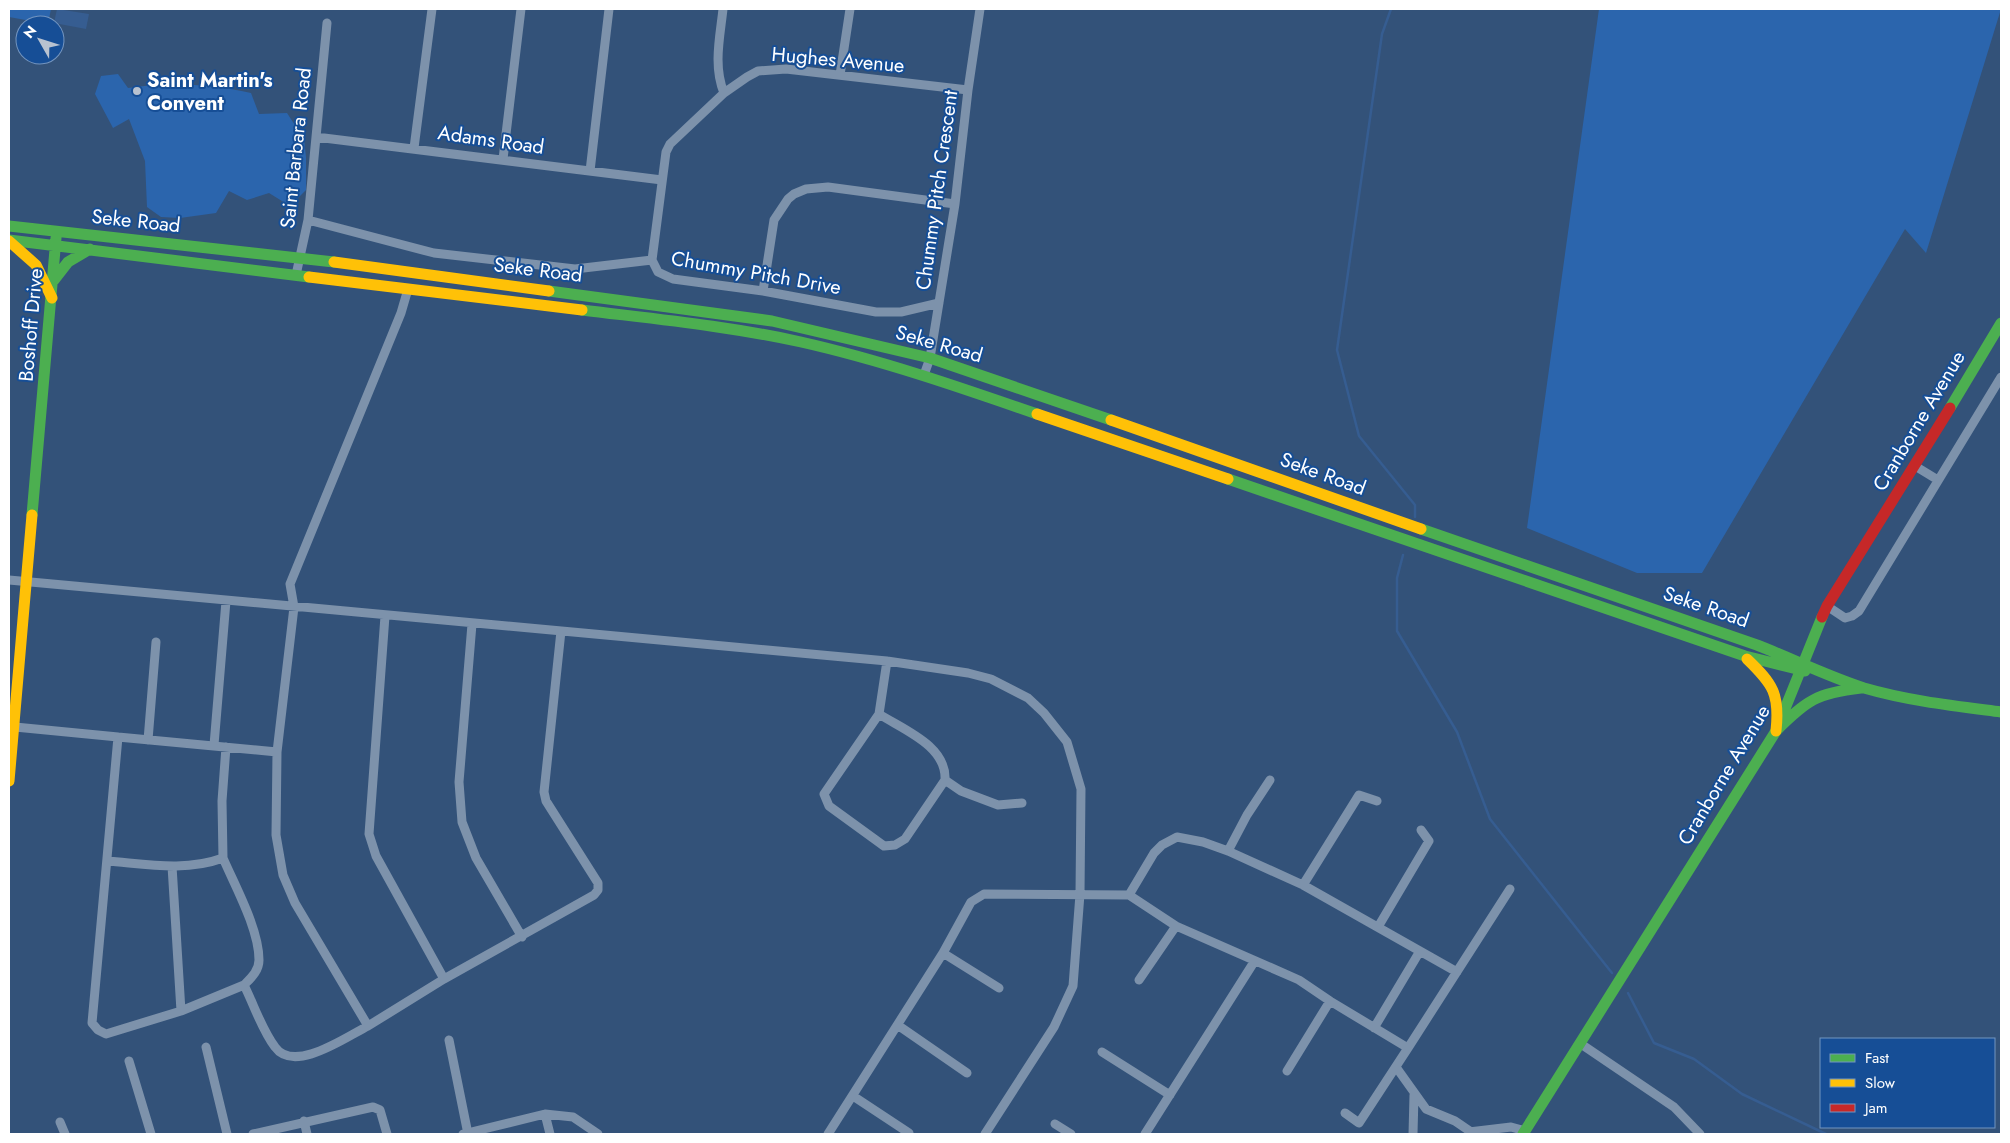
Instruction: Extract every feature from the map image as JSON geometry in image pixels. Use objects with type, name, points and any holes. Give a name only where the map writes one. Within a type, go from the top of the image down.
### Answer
[{"type":"main road","name":"Seke Road","points":[[9,226],[300,258],[728,314],[772,321],[930,358],[1035,392],[1802,667]]},
{"type":"main road","name":"Boshoff Drive","points":[[9,781],[54,280],[56,230]]},
{"type":"main road","name":"Seke Road","points":[[9,240],[727,328],[801,342],[924,375],[1745,656],[1802,667],[1865,688],[1922,702],[2001,712]]},
{"type":"main road","points":[[9,240],[23,250],[40,269],[52,298]]},
{"type":"main road","points":[[54,280],[68,262],[90,249]]},
{"type":"main road","name":"Cranborne Avenue","points":[[1524,1133],[1776,730],[1827,606],[1915,466],[2001,323]]},
{"type":"main road","points":[[1745,656],[1767,678],[1776,691],[1779,705],[1776,730]]},
{"type":"main road","points":[[1776,730],[1806,701],[1817,695],[1865,688]]},
{"type":"street","points":[[414,148],[432,9]]},
{"type":"street","points":[[504,159],[521,9]]},
{"type":"street","points":[[590,171],[609,9]]},
{"type":"street","points":[[723,9],[717,64],[718,76],[724,93]]},
{"type":"street","points":[[840,75],[850,9]]},
{"type":"street","name":"Chummy Pitch Crescent","points":[[924,375],[930,358],[940,303],[955,204],[968,90],[980,9]]},
{"type":"street","name":"Saint Barbara Road","points":[[296,276],[308,220],[326,23]]},
{"type":"street","name":"Hughes Avenue","points":[[652,260],[666,152],[670,144],[724,93],[758,71],[770,69],[840,75],[968,90]]},
{"type":"street","name":"Adams Road","points":[[316,137],[662,180]]},
{"type":"street","points":[[763,291],[774,220],[788,199],[794,194],[806,189],[828,187],[955,204]]},
{"type":"street","name":"Chummy Pitch Drive","points":[[308,220],[434,253],[575,269],[652,260],[655,268],[664,277],[763,291],[890,313],[940,303]]},
{"type":"street","points":[[368,1026],[295,903],[283,875],[276,835],[277,752],[294,607],[290,584],[401,313],[408,290]]},
{"type":"street","points":[[1827,606],[1845,618],[1859,611],[2001,377]]},
{"type":"street","points":[[1915,466],[1938,480]]},
{"type":"street","points":[[9,580],[887,661],[968,673],[991,679],[1028,698],[1044,713],[1067,742],[1081,789],[1080,894],[1076,972],[1068,1001],[1054,1027],[985,1134]]},
{"type":"street","points":[[214,745],[226,601]]},
{"type":"street","points":[[385,616],[369,834],[376,856],[444,980]]},
{"type":"street","points":[[472,624],[459,782],[462,822],[476,858],[522,937]]},
{"type":"street","points":[[244,985],[275,1048],[291,1058],[305,1058],[368,1026],[444,980],[594,895],[598,890],[598,883],[546,801],[544,792],[560,631]]},
{"type":"street","points":[[148,740],[156,642]]},
{"type":"street","points":[[879,714],[934,749],[942,760],[946,771],[946,780],[905,839],[891,847],[884,846],[829,806],[824,794],[879,714],[887,661]]},
{"type":"street","points":[[14,727],[277,752]]},
{"type":"street","points":[[118,737],[92,1023],[98,1030],[106,1034],[182,1012],[244,985],[253,977],[260,960],[252,926],[223,858],[222,801],[226,747]]},
{"type":"street","points":[[946,780],[960,791],[998,805],[1022,803]]},
{"type":"street","points":[[1228,851],[1247,815],[1270,780]]},
{"type":"street","points":[[1303,885],[1359,795],[1378,801]]},
{"type":"street","points":[[1378,928],[1429,841],[1421,830]]},
{"type":"street","points":[[1129,895],[1154,853],[1162,845],[1177,837],[1228,851],[1303,885],[1457,972]]},
{"type":"street","points":[[107,861],[199,866],[223,858]]},
{"type":"street","points":[[172,866],[182,1012]]},
{"type":"street","points":[[1344,1113],[1359,1123],[1510,889]]},
{"type":"street","points":[[828,1134],[899,1026],[944,953],[971,902],[978,896],[994,893],[1129,895],[1176,926],[1254,962],[1299,980],[1408,1048]]},
{"type":"street","points":[[1139,980],[1176,926]]},
{"type":"street","points":[[1374,1028],[1420,951]]},
{"type":"street","points":[[944,953],[999,988]]},
{"type":"street","points":[[1145,1134],[1254,962]]},
{"type":"street","points":[[1287,1071],[1330,1001]]},
{"type":"street","points":[[899,1026],[967,1073]]},
{"type":"street","points":[[449,1040],[466,1134],[545,1114],[572,1116],[598,1134]]},
{"type":"street","points":[[1581,1044],[1674,1107],[1700,1134]]},
{"type":"street","points":[[206,1047],[227,1134]]},
{"type":"street","points":[[1102,1052],[1170,1095]]},
{"type":"street","points":[[129,1061],[151,1134]]},
{"type":"street","points":[[1396,1067],[1414,1095],[1426,1109],[1455,1121],[1472,1133],[1511,1127],[1524,1133]]},
{"type":"street","points":[[1413,1134],[1414,1095]]},
{"type":"street","points":[[853,1096],[908,1133]]},
{"type":"street","points":[[253,1134],[373,1107],[380,1110],[387,1134]]},
{"type":"street","points":[[545,1114],[550,1134]]},
{"type":"street","points":[[304,1121],[306,1134]]},
{"type":"street","points":[[60,1122],[65,1134]]},
{"type":"street","points":[[1055,1124],[1071,1134]]},
{"type":"shaded area","points":[[9,9],[51,9],[50,15],[15,15],[15,18],[9,17]]},
{"type":"shaded area","points":[[57,9],[89,14],[86,29],[65,25],[65,15],[56,15]]},
{"type":"shaded area","points":[[1599,9],[2001,9],[1926,253],[1905,229],[1702,573],[1637,573],[1527,528]]},
{"type":"shaded area","points":[[118,74],[128,88],[190,85],[251,93],[259,114],[287,113],[304,139],[306,190],[290,206],[269,193],[247,200],[229,191],[216,213],[180,218],[161,217],[147,207],[145,161],[129,119],[113,128],[95,94],[101,76]]},
{"type":"waterway","points":[[1391,9],[1382,34],[1337,350],[1359,436],[1415,505],[1415,517]]},
{"type":"waterway","points":[[1403,555],[1397,578],[1397,631],[1457,732],[1490,819],[1612,973]]},
{"type":"waterway","points":[[1628,993],[1654,1043],[1694,1059],[1742,1094],[1826,1134]]},
{"type":"traffic: fast","points":[[9,226],[334,262]]},
{"type":"traffic: fast","points":[[32,515],[56,238]]},
{"type":"traffic: fast","points":[[9,240],[309,277]]},
{"type":"traffic: fast","points":[[54,280],[68,262],[90,249]]},
{"type":"traffic: fast","points":[[549,291],[772,321],[930,358],[1111,420]]},
{"type":"traffic: fast","points":[[582,310],[719,327],[801,342],[890,366],[1037,414]]},
{"type":"traffic: fast","points":[[1950,408],[2001,323]]},
{"type":"traffic: fast","points":[[1228,479],[1745,656],[1805,671]]},
{"type":"traffic: fast","points":[[1421,529],[1757,645],[1864,688],[1915,700],[2001,712]]},
{"type":"traffic: fast","points":[[1523,1134],[1776,731],[1822,617]]},
{"type":"traffic: fast","points":[[1776,731],[1796,712],[1814,700],[1834,692],[1861,688]]},
{"type":"traffic: slow","points":[[9,241],[36,265],[52,298]]},
{"type":"traffic: slow","points":[[334,262],[549,291]]},
{"type":"traffic: slow","points":[[309,277],[582,310]]},
{"type":"traffic: slow","points":[[1037,414],[1228,479]]},
{"type":"traffic: slow","points":[[1111,420],[1421,529]]},
{"type":"traffic: slow","points":[[9,781],[32,515]]},
{"type":"traffic: slow","points":[[1747,659],[1769,683],[1773,691],[1777,708],[1776,731]]},
{"type":"traffic: jam","points":[[1822,617],[1950,408]]},
{"type":"place","name":"Saint Martin's Convent","points":[[137,91]]}]
